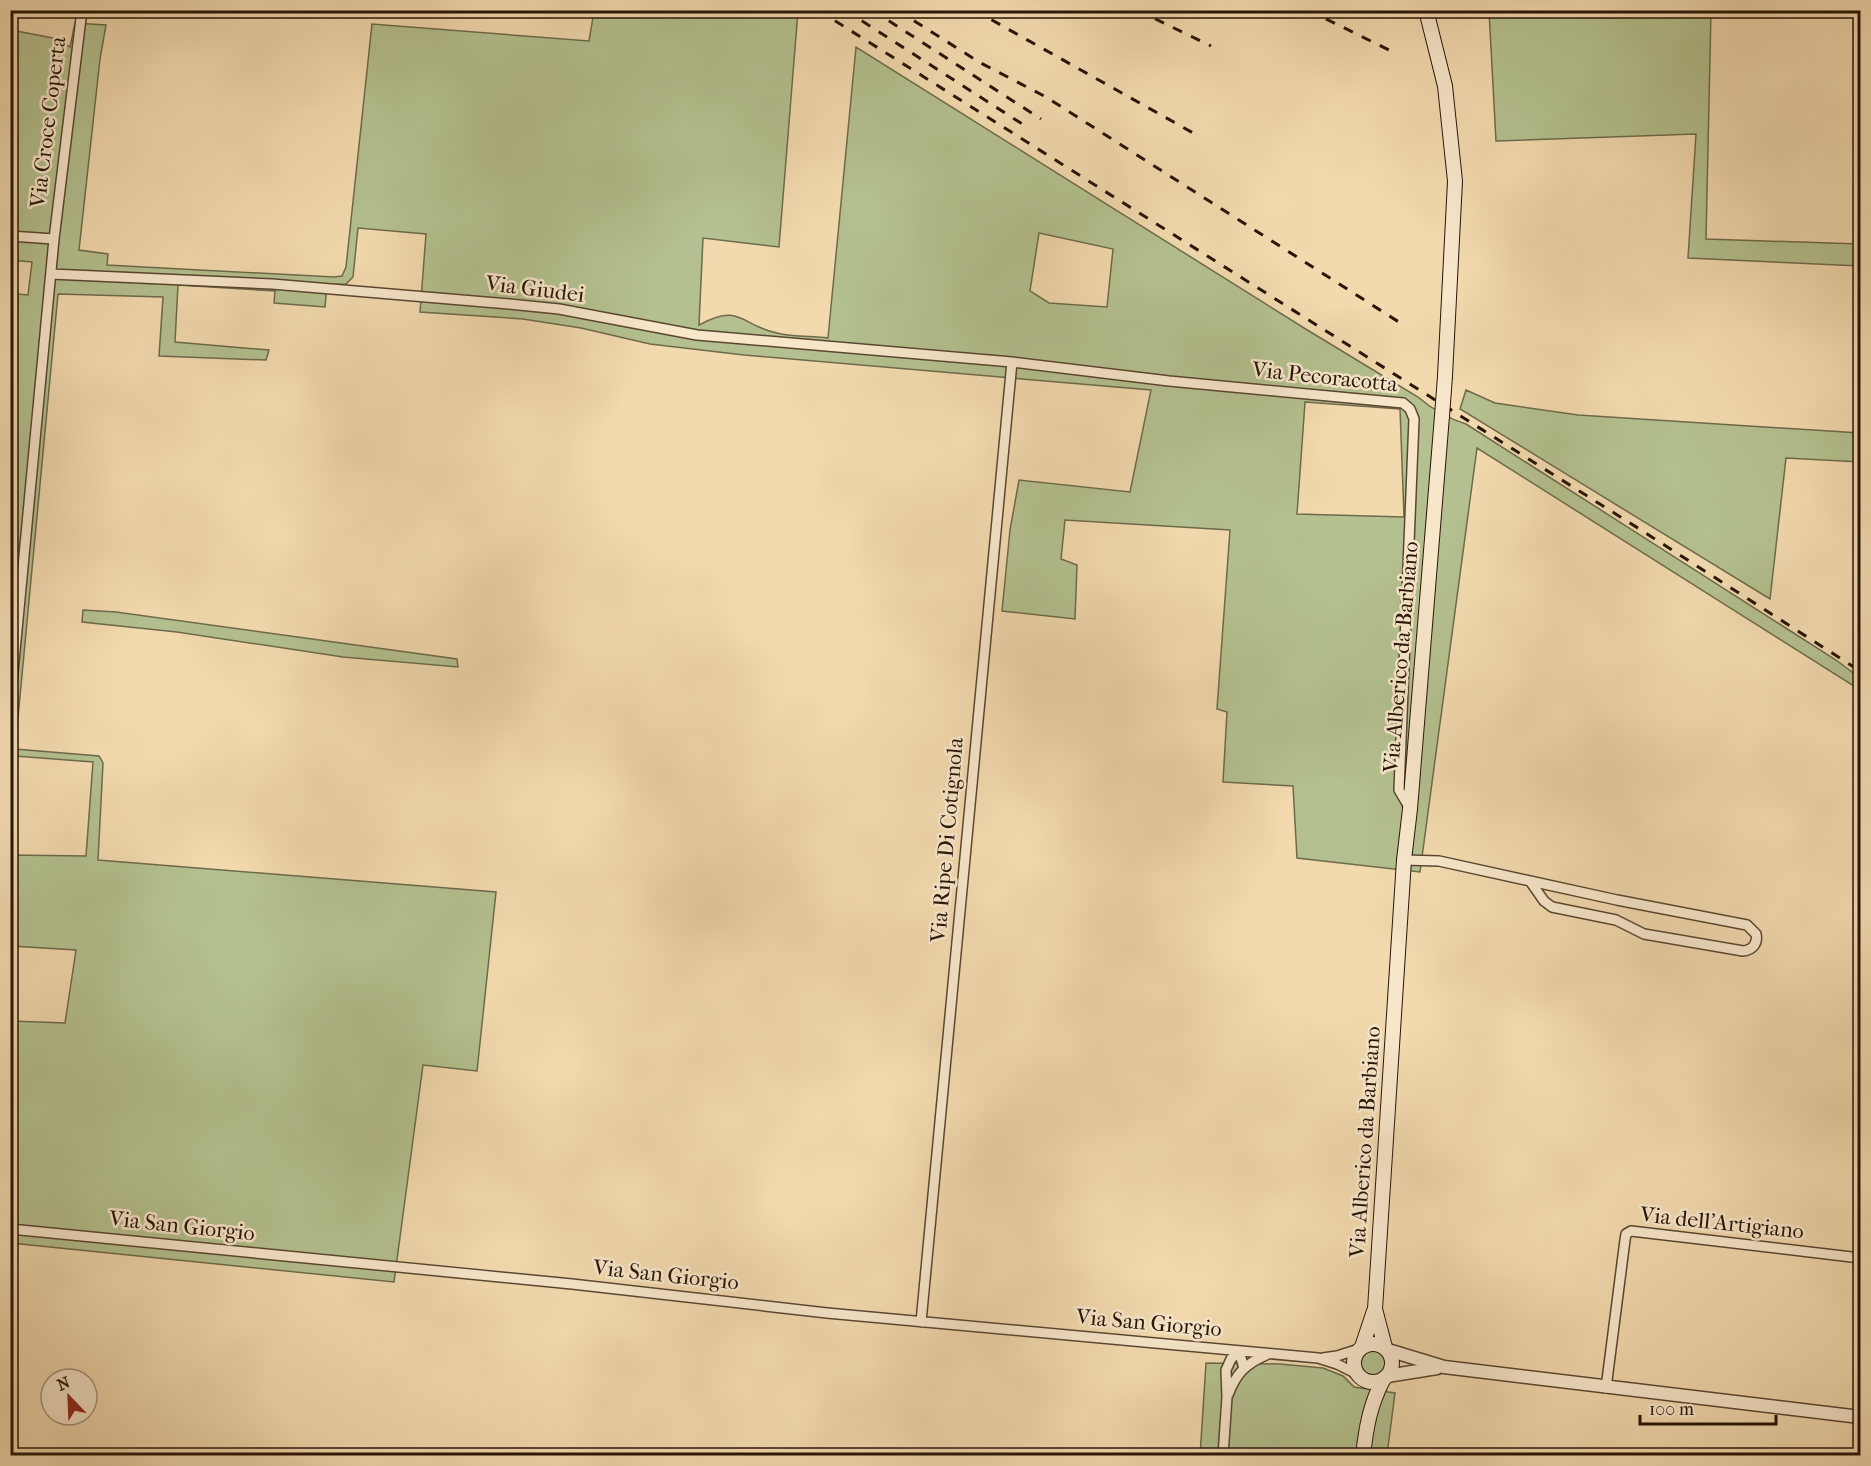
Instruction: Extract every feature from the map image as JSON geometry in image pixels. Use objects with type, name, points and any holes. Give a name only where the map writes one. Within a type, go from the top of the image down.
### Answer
[{"type":"main road","name":"Via Alberico da Barbiano","points":[[1360,1348],[1375,1309],[1404,860],[1445,376],[1455,181],[1445,86],[1426,10]]},
{"type":"main road","name":"Via Alberico da Barbiano","points":[[1375,1309],[1386,1349]]},
{"type":"main road","points":[[1363,1455],[1366,1423],[1373,1399],[1392,1366],[1391,1355],[1386,1349],[1373,1344],[1360,1348],[1353,1362],[1359,1377],[1366,1423]]},
{"type":"main road","points":[[1359,1377],[1372,1383],[1385,1378]]},
{"type":"street","name":"Via Croce Coperta","points":[[10,704],[54,239],[82,10]]},
{"type":"street","points":[[10,236],[54,239]]},
{"type":"street","name":"Via Giudei","points":[[51,274],[272,284],[519,305],[559,309],[697,335],[1012,363]]},
{"type":"street","name":"Via Pecoracotta","points":[[1012,363],[1169,381],[1398,402],[1410,409],[1414,419],[1399,790],[1410,810]]},
{"type":"street","name":"Via Ripe Di Cotignola","points":[[921,1322],[1012,363]]},
{"type":"street","points":[[1404,860],[1439,861],[1617,900],[1748,925],[1756,934],[1756,942],[1751,949],[1743,951],[1644,934],[1616,920],[1552,907],[1544,901],[1530,881]]},
{"type":"street","name":"Via San Giorgio","points":[[10,1229],[572,1284],[827,1313],[1270,1354],[1318,1358],[1337,1356],[1360,1348]]},
{"type":"street","name":"Via dell'Artigiano","points":[[1606,1388],[1625,1237],[1631,1231],[1860,1258]]},
{"type":"street","points":[[1212,1348],[1224,1361],[1226,1370],[1227,1397],[1223,1455]]},
{"type":"street","points":[[1386,1349],[1444,1367],[1606,1388],[1859,1415]]},
{"type":"street","points":[[1226,1370],[1231,1359],[1239,1351],[1244,1368]]},
{"type":"street","points":[[1227,1397],[1235,1377],[1256,1359],[1270,1354]]},
{"type":"street","name":"Via San Giorgio","points":[[1318,1358],[1337,1364],[1359,1377]]},
{"type":"street","points":[[1385,1378],[1404,1372],[1444,1367]]},
{"type":"green space","points":[[594,11],[798,11],[779,247],[703,238],[699,325],[713,318],[733,316],[777,333],[828,338],[856,47],[1418,397],[1435,410],[1466,424],[1836,660],[1860,678],[1860,690],[1477,448],[1420,872],[1297,858],[1293,786],[1223,782],[1227,712],[1217,709],[1230,530],[1065,520],[1061,559],[1077,565],[1075,619],[1002,611],[1010,530],[1019,480],[1130,492],[1151,390],[744,355],[650,344],[581,328],[523,319],[420,312],[426,234],[358,228],[353,277],[346,284],[327,285],[325,307],[274,303],[275,291],[178,285],[175,342],[269,350],[266,360],[159,356],[163,297],[58,294],[15,749],[99,756],[103,763],[98,860],[496,892],[477,1071],[423,1065],[394,1282],[11,1243],[11,1021],[65,1023],[76,950],[11,946],[11,855],[86,856],[93,762],[15,756],[11,803],[10,413],[15,366],[18,294],[28,295],[32,262],[11,260],[11,30],[58,39],[70,47],[75,23],[106,25],[100,59],[79,250],[108,254],[107,265],[334,277],[342,276],[346,267],[372,24],[589,41]],"holes":[[[1039,233],[1113,249],[1107,307],[1049,303],[1030,291]],[[1305,402],[1400,409],[1404,517],[1297,514]]]},
{"type":"green space","points":[[1489,11],[1711,11],[1706,239],[1860,244],[1860,266],[1688,258],[1696,134],[1496,141]]},
{"type":"green space","points":[[1466,390],[1495,403],[1578,415],[1860,433],[1860,462],[1786,458],[1770,599],[1460,409]]},
{"type":"green space","points":[[83,610],[116,612],[457,659],[458,667],[343,657],[177,632],[82,622]]},
{"type":"green space","points":[[1373,1351],[1382,1354],[1385,1363],[1382,1372],[1373,1375],[1364,1372],[1361,1363],[1364,1354]]},
{"type":"green space","points":[[1206,1363],[1280,1364],[1323,1368],[1343,1376],[1354,1387],[1395,1393],[1387,1455],[1200,1456]]},
{"type":"railway","points":[[818,10],[1860,671]]},
{"type":"railway","points":[[845,10],[1030,129]]},
{"type":"railway","points":[[872,10],[1041,119]]},
{"type":"railway","points":[[897,10],[979,62],[1046,97],[1402,324]]},
{"type":"railway","points":[[974,10],[1195,134]]},
{"type":"railway","points":[[1137,10],[1211,46]]},
{"type":"railway","points":[[1308,10],[1391,51]]}]
